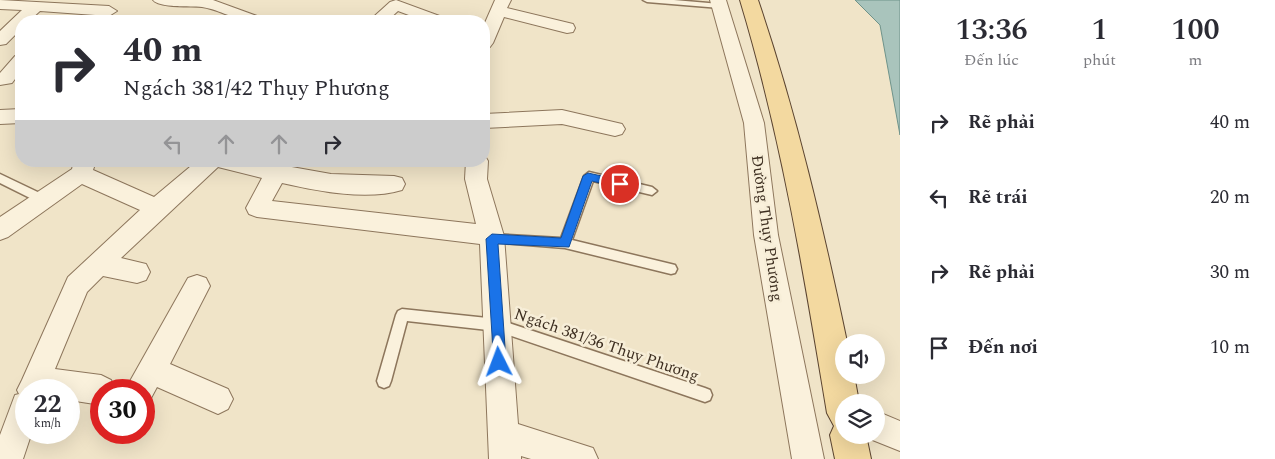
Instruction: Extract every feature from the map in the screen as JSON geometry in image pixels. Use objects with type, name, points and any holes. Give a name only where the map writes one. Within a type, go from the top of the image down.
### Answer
[{"type":"main road","points":[[749,0],[765,45],[800,178],[840,394]]},
{"type":"main road","points":[[850,444],[853,459]]},
{"type":"street","points":[[161,0],[207,2],[241,15]]},
{"type":"street","name":"Đường Thụy Phương","points":[[719,3],[754,123],[766,235],[808,459]]},
{"type":"street","points":[[0,4],[109,11]]},
{"type":"street","points":[[384,15],[396,5],[423,15]]},
{"type":"street","points":[[26,15],[36,6]]},
{"type":"street","points":[[490,30],[501,6],[567,28]]},
{"type":"street","points":[[0,40],[15,26]]},
{"type":"street","points":[[0,79],[5,80],[15,68]]},
{"type":"street","points":[[0,117],[15,116]]},
{"type":"street","points":[[490,121],[562,117],[615,129]]},
{"type":"street","points":[[37,379],[77,285],[157,208],[205,167]]},
{"type":"street","points":[[248,167],[276,174],[374,187],[394,184]]},
{"type":"street","points":[[477,167],[476,179],[492,238],[504,447],[582,459]]},
{"type":"street","points":[[0,230],[83,168],[157,208]]},
{"type":"street","points":[[276,174],[257,208],[492,238]]},
{"type":"street","points":[[98,264],[137,272]]},
{"type":"street","points":[[147,379],[198,286]]},
{"type":"street","points":[[155,382],[218,399]]},
{"type":"street","points":[[7,447],[15,429]]},
{"type":"street","points":[[885,430],[900,436]]},
{"type":"lane","points":[[647,0],[719,3]]},
{"type":"lane","points":[[565,243],[588,176],[652,191]]},
{"type":"lane","points":[[0,178],[42,199]]},
{"type":"lane","points":[[492,238],[565,243],[670,269]]},
{"type":"lane","name":"Ngách 381/36 Thụy Phương","points":[[384,381],[402,315],[497,326],[705,395]]},
{"type":"water","points":[[855,0],[900,0],[900,135],[880,25]]},
{"type":"route","points":[[499,362],[492,239],[565,243],[588,176],[620,184]]}]
